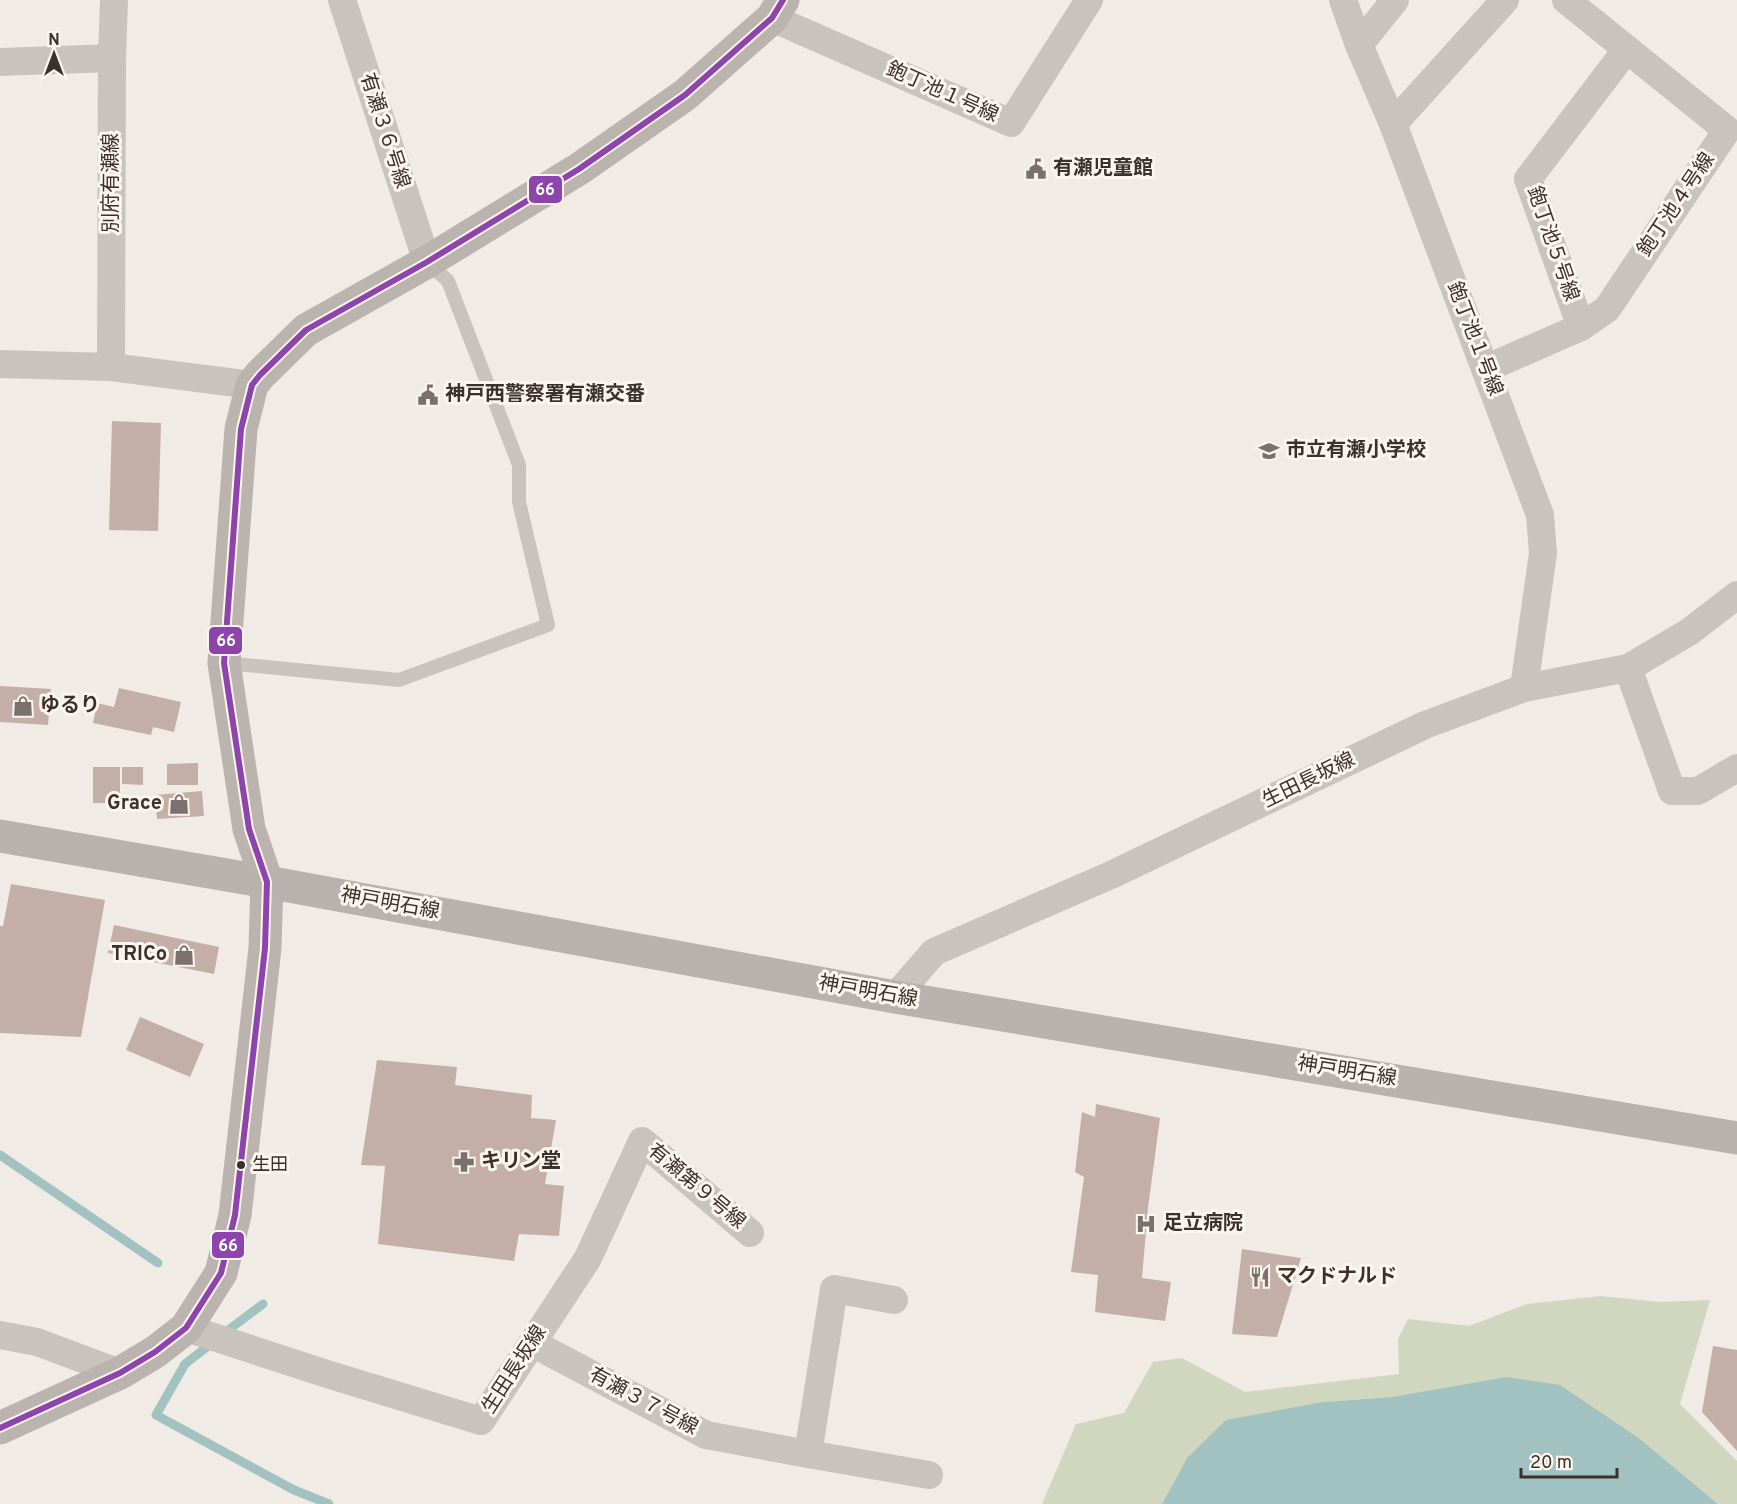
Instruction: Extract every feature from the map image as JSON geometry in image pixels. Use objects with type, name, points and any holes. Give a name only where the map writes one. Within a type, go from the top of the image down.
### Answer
[{"type":"main road","name":"神戸明石線","points":[[0,836],[267,882],[895,997],[1737,1138]]},
{"type":"street","name":"別府有瀬線","points":[[111,367],[114,0]]},
{"type":"street","name":"有瀬３６号線","points":[[342,0],[427,262]]},
{"type":"street","name":"鉋丁池１号線","points":[[777,9],[1011,123],[1089,0]]},
{"type":"street","name":"鉋丁池１号線","points":[[1343,0],[1359,45],[1393,124],[1540,515],[1543,553],[1524,688]]},
{"type":"street","points":[[1359,45],[1395,0]]},
{"type":"street","points":[[1393,124],[1505,0]]},
{"type":"street","name":"鉋丁池４号線","points":[[1485,369],[1581,327],[1607,309],[1727,130],[1566,0]]},
{"type":"street","points":[[0,1428],[120,1373],[155,1352],[186,1328],[221,1273],[235,1215],[265,948],[267,882],[249,828],[224,663],[241,429],[252,385],[306,330],[427,262],[579,169],[685,95],[777,9]]},
{"type":"street","name":"鉋丁池５号線","points":[[1581,327],[1528,179],[1627,50]]},
{"type":"street","points":[[0,62],[112,58]]},
{"type":"street","points":[[0,364],[111,367],[252,385]]},
{"type":"street","name":"生田長坂線","points":[[895,997],[934,952],[1111,875],[1425,725],[1524,688],[1628,668],[1689,632],[1737,595]]},
{"type":"street","points":[[1628,668],[1671,790],[1698,790],[1737,768]]},
{"type":"street","name":"生田長坂線","points":[[186,1328],[481,1422],[588,1258],[642,1141]]},
{"type":"street","name":"有瀬第９号線","points":[[642,1141],[750,1233]]},
{"type":"street","points":[[808,1454],[834,1289],[894,1300]]},
{"type":"street","points":[[0,1335],[37,1342],[120,1373]]},
{"type":"street","name":"有瀬３７号線","points":[[532,1343],[706,1435],[929,1476]]},
{"type":"lane","points":[[224,663],[399,680],[549,625],[519,502],[519,465],[448,281],[427,262]]},
{"type":"green space","points":[[1601,1296],[1660,1302],[1710,1300],[1680,1404],[1737,1461],[1737,1504],[1718,1504],[1640,1439],[1392,1397],[1323,1402],[1187,1458],[1162,1504],[1042,1504],[1076,1424],[1124,1413],[1153,1362],[1182,1358],[1245,1392],[1399,1374],[1398,1339],[1408,1319],[1469,1326],[1527,1304]]},
{"type":"water","points":[[1507,1377],[1560,1385],[1640,1439],[1718,1504],[1162,1504],[1187,1458],[1226,1420],[1323,1402],[1392,1397]]},
{"type":"building","points":[[112,421],[161,423],[158,531],[109,530]]},
{"type":"building","points":[[0,686],[51,689],[48,725],[0,722]]},
{"type":"building","points":[[119,688],[181,702],[174,732],[153,727],[151,735],[93,723],[97,703],[114,707]]},
{"type":"building","points":[[198,763],[198,785],[167,785],[167,764]]},
{"type":"building","points":[[93,767],[120,767],[120,803],[93,803]]},
{"type":"building","points":[[122,767],[143,767],[143,785],[122,784]]},
{"type":"building","points":[[202,791],[204,816],[157,819],[155,795]]},
{"type":"building","points":[[11,884],[105,900],[81,1037],[0,1033],[0,926],[3,926]]},
{"type":"building","points":[[114,925],[219,947],[214,974],[108,953]]},
{"type":"building","points":[[140,1017],[204,1044],[190,1077],[126,1050]]},
{"type":"building","points":[[377,1060],[457,1067],[455,1085],[532,1095],[531,1118],[556,1120],[545,1184],[564,1186],[559,1236],[519,1234],[514,1261],[378,1244],[385,1166],[361,1165]]},
{"type":"building","points":[[1096,1104],[1160,1118],[1148,1208],[1142,1278],[1171,1282],[1165,1321],[1095,1312],[1098,1275],[1071,1272],[1084,1177],[1075,1172],[1082,1112],[1095,1117]]},
{"type":"building","points":[[1242,1249],[1301,1258],[1277,1337],[1232,1334]]},
{"type":"building","points":[[1713,1346],[1737,1350],[1737,1451],[1702,1412]]},
{"type":"waterway","points":[[0,1155],[158,1263]]},
{"type":"waterway","points":[[223,1334],[263,1304]]},
{"type":"waterway","points":[[212,1343],[185,1364],[156,1415],[294,1490],[329,1504]]},
{"type":"transit line","name":"66","points":[[0,1428],[120,1373],[155,1352],[186,1328],[221,1273],[235,1215],[265,948],[267,882],[249,829],[224,663],[241,429],[252,385],[306,330],[427,262],[579,169],[685,95],[772,18],[783,0]]},
{"type":"place","name":"有瀬児童館","points":[[1036,169]]},
{"type":"place","name":"神戸西警察署有瀬交番","points":[[428,395]]},
{"type":"place","name":"市立有瀬小学校","points":[[1269,451]]},
{"type":"place","name":"ゆるり","points":[[23,706]]},
{"type":"place","name":"Grace","points":[[179,804]]},
{"type":"place","name":"TRICo","points":[[184,955]]},
{"type":"place","name":"キリン堂","points":[[464,1162]]},
{"type":"place","name":"生田","points":[[241,1165]]},
{"type":"place","name":"足立病院","points":[[1146,1224]]},
{"type":"place","name":"マクドナルド","points":[[1260,1277]]}]
